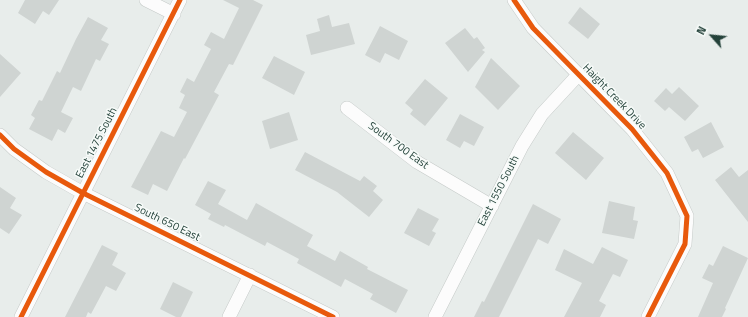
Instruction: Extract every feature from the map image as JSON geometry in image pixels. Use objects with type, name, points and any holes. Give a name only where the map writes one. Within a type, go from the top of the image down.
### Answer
[{"type":"street","points":[[146,0],[174,14]]},
{"type":"street","name":"East 1475 South","points":[[21,317],[180,0]]},
{"type":"street","name":"Haight Creek Drive","points":[[514,0],[532,28],[632,129],[667,173],[687,216],[685,244],[648,317]]},
{"type":"street","name":"East 1550 South","points":[[434,317],[522,146],[542,114],[579,74]]},
{"type":"street","name":"South 700 East","points":[[348,108],[417,162],[492,206]]},
{"type":"street","name":"South 650 East","points":[[0,135],[14,149],[46,172],[83,193],[333,317]]},
{"type":"street","points":[[229,317],[250,275]]},
{"type":"building","points":[[25,0],[59,0],[49,15],[43,11],[35,24],[18,13]]},
{"type":"building","points":[[223,0],[253,0],[263,5],[233,65],[229,64],[214,92],[219,95],[167,191],[153,184],[148,195],[131,187],[161,131],[174,137],[187,112],[179,108],[185,95],[180,92],[187,78],[194,82],[211,49],[204,45],[211,32],[224,39],[239,8]]},
{"type":"building","points":[[580,7],[600,24],[588,39],[568,23]]},
{"type":"building","points":[[329,15],[332,27],[349,23],[355,44],[311,55],[306,35],[320,31],[317,19]]},
{"type":"building","points":[[88,17],[108,28],[101,40],[109,44],[100,61],[96,59],[81,91],[73,87],[61,112],[73,118],[65,133],[58,129],[52,141],[29,129],[35,118],[31,115],[39,100],[42,101],[57,71],[60,73]]},
{"type":"building","points":[[380,26],[408,41],[399,60],[385,53],[380,63],[365,55]]},
{"type":"building","points":[[465,28],[474,39],[477,37],[485,48],[482,50],[485,52],[468,72],[445,43]]},
{"type":"building","points":[[0,54],[21,73],[0,97]]},
{"type":"building","points":[[274,56],[305,72],[294,95],[262,78]]},
{"type":"building","points":[[491,58],[520,86],[498,110],[475,87]]},
{"type":"building","points":[[425,79],[448,98],[425,126],[410,114],[413,110],[405,103]]},
{"type":"building","points":[[679,87],[699,106],[685,121],[669,107],[665,111],[654,101],[666,88],[672,94]]},
{"type":"building","points":[[289,112],[298,140],[270,149],[262,121]]},
{"type":"building","points":[[460,114],[484,127],[474,146],[464,141],[460,148],[446,140]]},
{"type":"building","points":[[711,122],[724,147],[703,158],[698,149],[692,152],[684,137]]},
{"type":"building","points":[[573,132],[604,158],[586,180],[555,153]]},
{"type":"building","points":[[305,152],[360,181],[364,176],[377,186],[373,191],[383,200],[369,217],[337,192],[295,170]]},
{"type":"building","points":[[731,167],[739,177],[748,170],[748,222],[715,180]]},
{"type":"building","points":[[208,181],[226,190],[218,204],[247,220],[256,203],[313,235],[307,246],[335,261],[340,251],[368,267],[367,269],[408,290],[396,313],[370,299],[373,294],[345,279],[341,287],[297,263],[299,259],[267,242],[265,246],[225,225],[224,227],[208,219],[211,214],[195,205]]},
{"type":"building","points":[[0,187],[16,198],[10,208],[22,215],[9,234],[0,228]]},
{"type":"building","points":[[609,201],[635,207],[633,220],[638,221],[634,239],[602,233]]},
{"type":"building","points":[[533,204],[561,219],[548,244],[538,239],[499,317],[474,317],[482,301],[484,302]]},
{"type":"building","points":[[418,208],[439,219],[432,231],[436,233],[429,246],[404,233]]},
{"type":"building","points":[[102,245],[118,253],[112,265],[126,273],[116,291],[106,286],[91,314],[88,312],[86,317],[65,317]]},
{"type":"building","points":[[723,246],[748,258],[722,317],[698,317],[713,283],[702,278],[709,264],[713,266]]},
{"type":"building","points":[[602,247],[628,260],[620,277],[613,274],[599,301],[606,305],[600,317],[564,317],[582,283],[555,270],[564,249],[593,264]]},
{"type":"building","points":[[173,282],[193,292],[181,317],[176,317],[160,309]]},
{"type":"cycle path","points":[[21,317],[180,0]]},
{"type":"cycle path","points":[[514,0],[533,28],[632,129],[667,173],[687,216],[685,244],[648,317]]},
{"type":"cycle path","points":[[0,135],[14,149],[46,172],[83,193],[333,317]]}]
